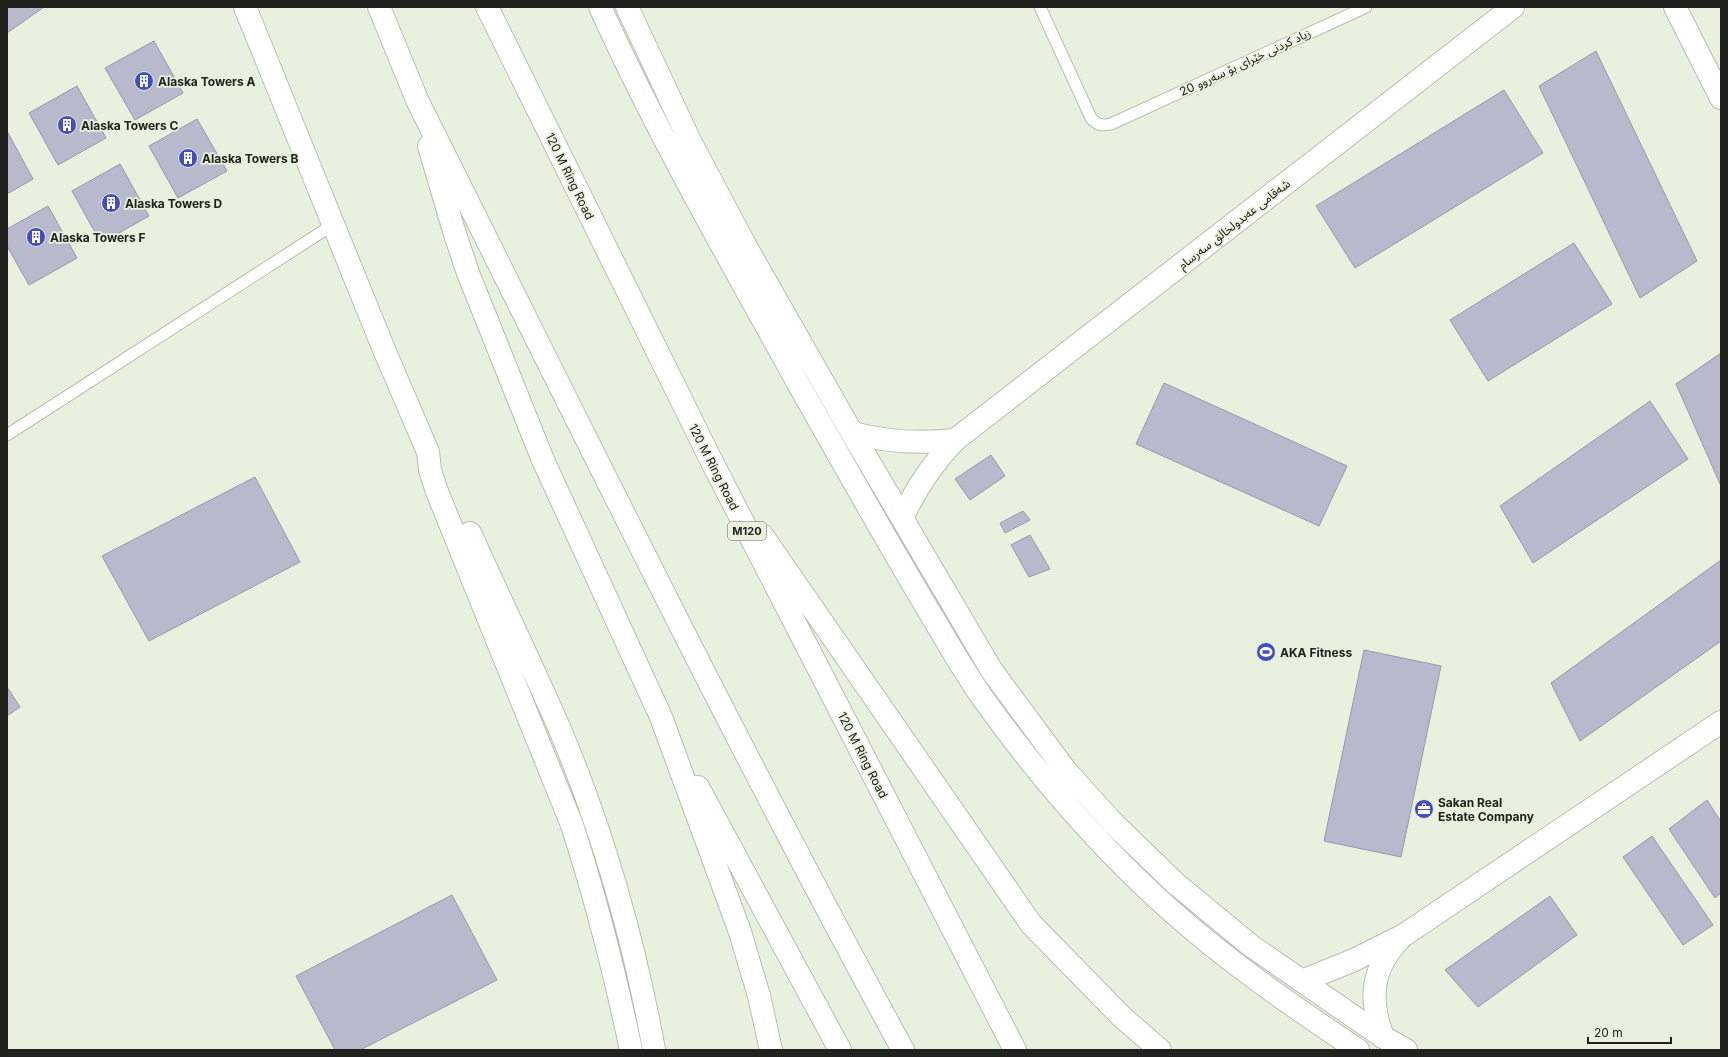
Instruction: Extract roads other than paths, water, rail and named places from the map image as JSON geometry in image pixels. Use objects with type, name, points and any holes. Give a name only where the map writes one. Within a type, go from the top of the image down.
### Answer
[{"type":"main road","points":[[244,7],[334,224],[385,352],[428,452],[450,485],[503,607],[558,726],[596,825],[629,937],[654,1050]]},
{"type":"main road","points":[[379,7],[418,102],[751,763],[828,912],[903,1050]]},
{"type":"main road","name":"120 M Ring Road","points":[[487,7],[711,460],[1016,1050]]},
{"type":"main road","points":[[600,7],[624,60],[669,150],[730,261],[883,534],[980,694],[1055,791],[1107,849],[1169,908],[1236,965],[1288,1003],[1358,1050]]},
{"type":"main road","points":[[627,7],[690,141],[745,245],[852,433],[992,671],[1066,771],[1114,824],[1176,883],[1250,945],[1383,1037],[1406,1050]]},
{"type":"main road","name":"شەقامی عەبدولخالق سەرسام","points":[[902,518],[924,476],[938,457],[955,440],[1513,7]]},
{"type":"main road","points":[[1675,7],[1721,98]]},
{"type":"main road","points":[[418,102],[443,197],[468,273],[543,460],[661,717],[840,1050]]},
{"type":"main road","points":[[852,433],[877,440],[902,443],[929,443],[955,440]]},
{"type":"main road","points":[[428,452],[430,470],[436,489],[572,825],[589,879],[607,946],[631,1050]]},
{"type":"main road","points":[[711,460],[1031,924],[1122,1017],[1160,1050]]},
{"type":"main road","points":[[661,717],[740,932],[759,996],[771,1050]]},
{"type":"main road","points":[[1302,981],[1354,960],[1404,935],[1721,722]]},
{"type":"main road","points":[[1383,1037],[1376,1019],[1374,1001],[1375,982],[1381,964],[1391,948],[1404,935]]},
{"type":"lane","name":"زیاد كردنی خێرای بۆ سه‌روو 20","points":[[1040,7],[1091,118],[1099,125],[1111,124],[1366,7]]},
{"type":"lane","points":[[7,435],[334,224]]},
{"type":"place","name":"Alaska Towers A","points":[[144,81]]},
{"type":"place","name":"Alaska Towers C","points":[[67,125]]},
{"type":"place","name":"Alaska Towers B","points":[[188,158]]},
{"type":"place","name":"Alaska Towers D","points":[[111,203]]},
{"type":"place","name":"Alaska Towers F","points":[[36,237]]},
{"type":"place","name":"AKA Fitness","points":[[1266,652]]},
{"type":"place","name":"Sakan Real Estate Company","points":[[1424,809]]}]
